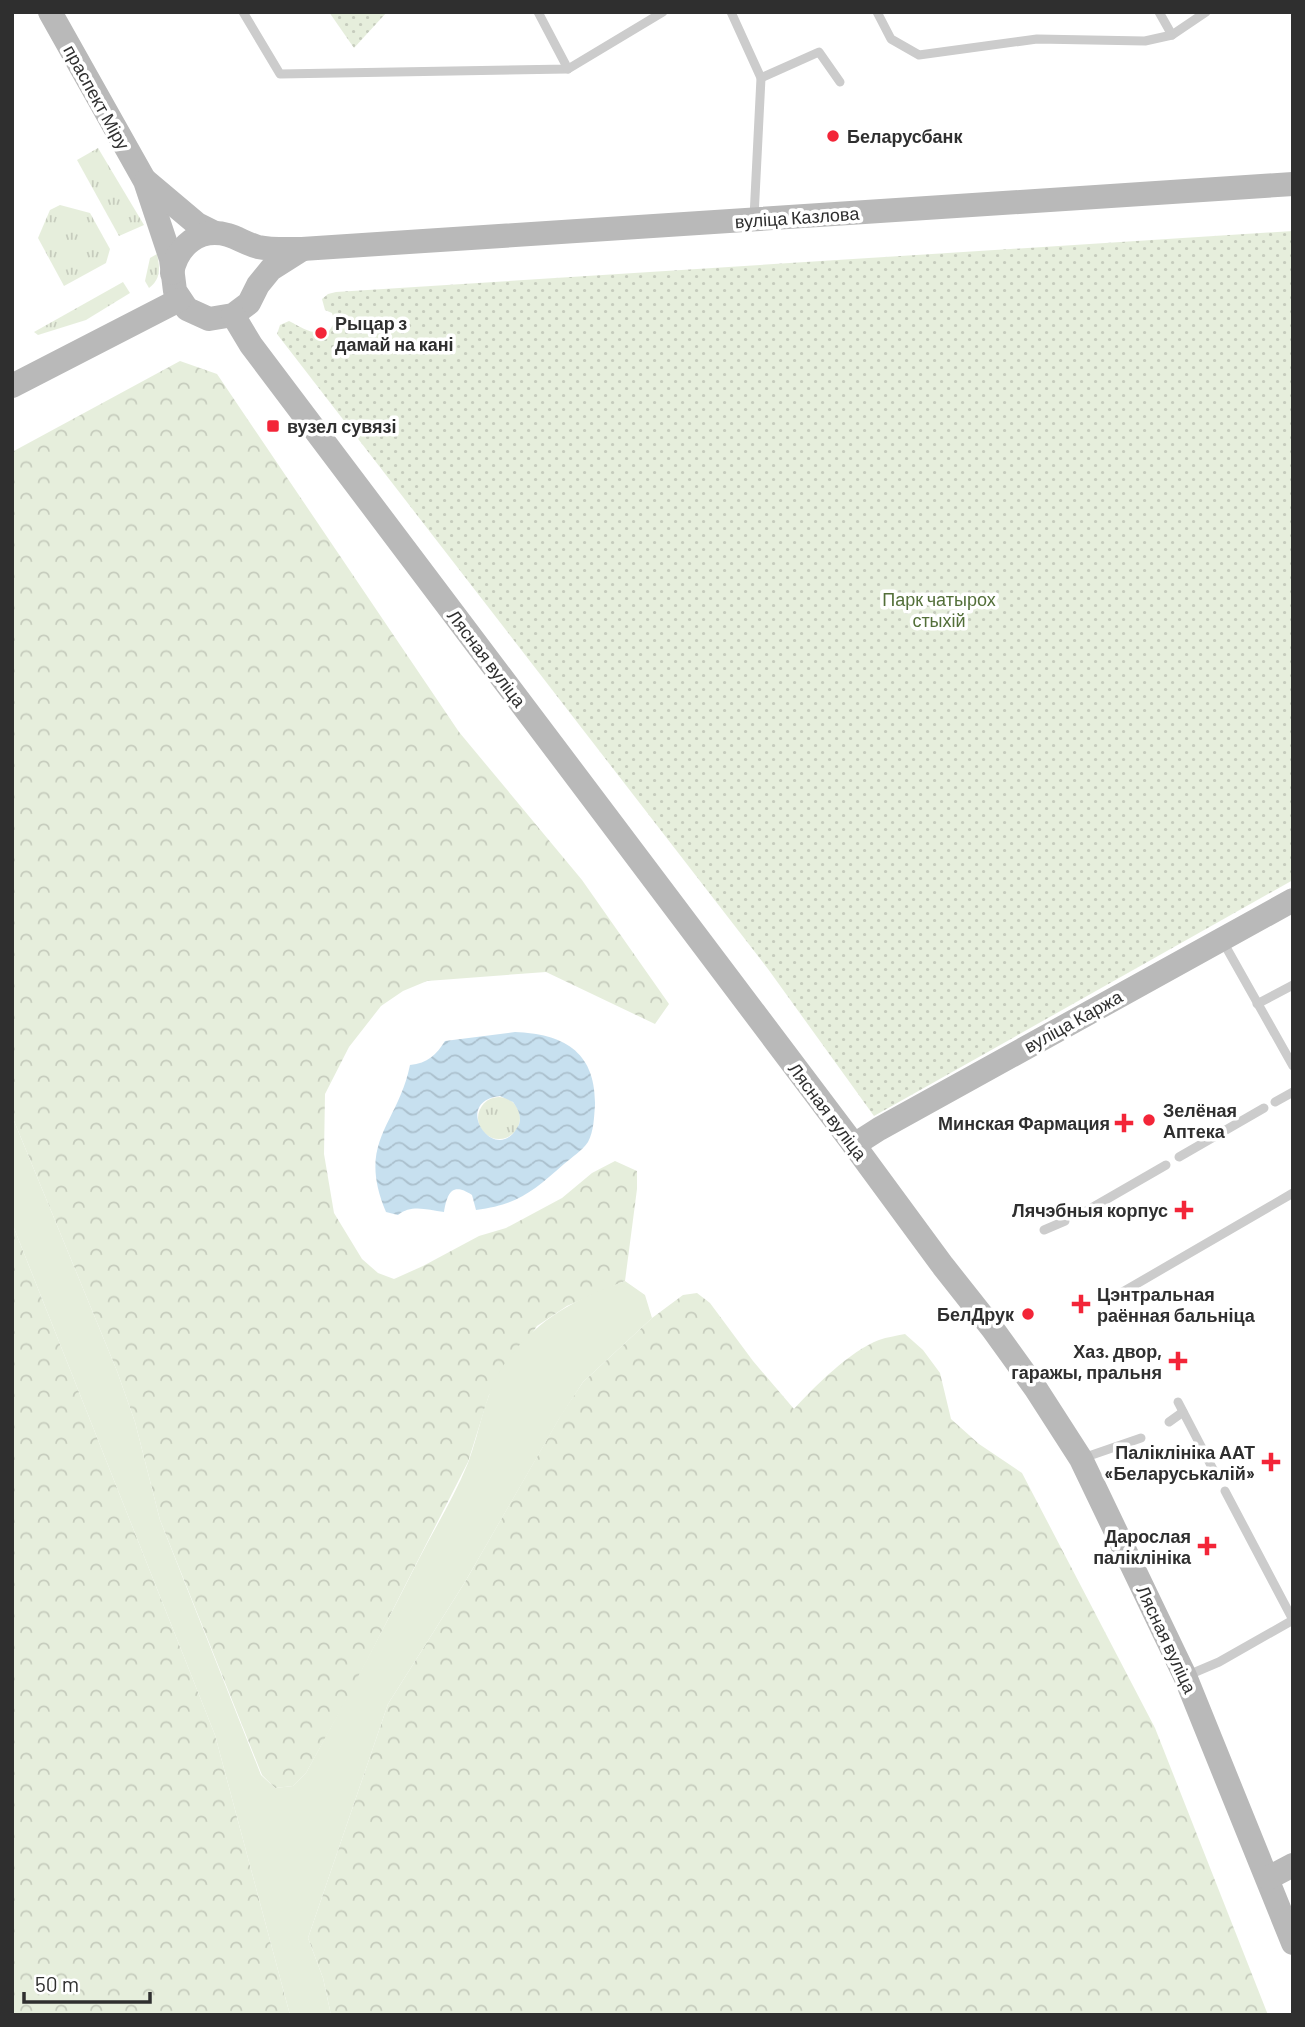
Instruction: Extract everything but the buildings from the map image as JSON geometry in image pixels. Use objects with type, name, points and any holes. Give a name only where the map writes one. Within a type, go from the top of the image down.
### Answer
[{"type":"main road","name":"праспект Міру","points":[[50,12],[145,181]]},
{"type":"main road","points":[[145,181],[197,225],[215,233],[233,236],[250,250],[256,261],[258,285]]},
{"type":"main road","points":[[145,181],[171,259],[175,291],[179,300],[197,315],[209,319],[233,315],[249,303],[258,285],[271,269],[302,250]]},
{"type":"main road","name":"вуліца Казлова","points":[[240,241],[265,248],[302,250],[1293,184]]},
{"type":"main road","points":[[172,273],[179,253],[186,245],[194,239],[215,233]]},
{"type":"main road","points":[[12,386],[179,300]]},
{"type":"main road","name":"Лясная вуліца","points":[[233,315],[251,345],[943,1266],[1000,1338],[1081,1459],[1185,1676],[1293,1943]]},
{"type":"main road","name":"вуліца Каржа","points":[[854,1145],[1293,900]]},
{"type":"main road","points":[[1268,1878],[1293,1865]]},
{"type":"lane","points":[[243,12],[280,74],[568,69],[663,12]]},
{"type":"lane","points":[[538,12],[568,69]]},
{"type":"lane","points":[[731,12],[761,78],[754,220]]},
{"type":"lane","points":[[877,12],[891,39],[919,55],[1037,39],[1144,41],[1172,35],[1206,12]]},
{"type":"lane","points":[[1159,12],[1172,35]]},
{"type":"lane","points":[[761,78],[819,52],[840,82]]},
{"type":"lane","points":[[1221,939],[1293,1066]]},
{"type":"lane","points":[[1257,1004],[1293,985]]},
{"type":"lane","points":[[1275,1102],[1293,1092]]},
{"type":"lane","points":[[1179,1157],[1264,1108]]},
{"type":"lane","points":[[1081,1214],[1166,1165]]},
{"type":"lane","points":[[1114,1297],[1293,1193]]},
{"type":"lane","points":[[1044,1230],[1065,1221]]},
{"type":"lane","points":[[1178,1402],[1216,1475]]},
{"type":"lane","points":[[1169,1422],[1183,1412]]},
{"type":"lane","points":[[1081,1459],[1141,1438]]},
{"type":"lane","points":[[1185,1676],[1219,1662],[1293,1620],[1225,1491]]},
{"type":"green space","points":[[329,12],[387,12],[354,48]]},
{"type":"green space","points":[[98,148],[144,225],[119,236],[77,160]]},
{"type":"green space","points":[[60,205],[90,213],[110,249],[106,263],[64,286],[38,238],[50,210]]},
{"type":"green space","name":"Парк чатырох стыхій","points":[[1293,231],[1293,880],[874,1116],[768,969],[277,334],[280,325],[289,321],[312,332],[329,331],[335,322],[332,313],[325,310],[322,299],[336,292]]},
{"type":"green space","points":[[157,254],[159,273],[149,288],[145,281],[150,258]]},
{"type":"green space","points":[[123,282],[130,293],[86,320],[38,335],[34,332]]},
{"type":"green space","points":[[180,361],[217,374],[459,732],[582,880],[669,1004],[655,1024],[546,972],[427,981],[403,991],[381,1006],[349,1047],[325,1094],[324,1154],[334,1213],[362,1259],[378,1273],[394,1279],[479,1236],[506,1228],[562,1198],[592,1173],[615,1161],[637,1171],[637,1189],[625,1281],[567,1306],[537,1326],[489,1395],[468,1462],[353,1688],[306,1773],[293,1786],[275,1788],[262,1775],[160,1520],[135,1422],[117,1371],[12,1116],[12,452]]},
{"type":"green space","points":[[499,1097],[514,1103],[520,1118],[514,1133],[499,1139],[484,1133],[478,1118],[484,1103]]},
{"type":"green space","points":[[12,1116],[117,1371],[135,1422],[160,1520],[261,1775],[275,1788],[293,1786],[306,1773],[321,1746],[457,1487],[473,1450],[494,1383],[508,1359],[520,1344],[546,1321],[591,1295],[625,1281],[645,1295],[652,1318],[583,1382],[465,1582],[388,1704],[308,1938],[323,1978],[331,2015],[290,2015],[215,1735],[12,1223]]},
{"type":"green space","points":[[12,1223],[215,1735],[290,2015],[12,2015]]},
{"type":"green space","points":[[697,1293],[710,1303],[753,1361],[794,1409],[822,1380],[856,1352],[879,1340],[905,1334],[923,1350],[940,1373],[951,1419],[979,1444],[1022,1473],[1155,1728],[1268,2015],[331,2015],[323,1978],[308,1938],[388,1704],[465,1582],[561,1415],[583,1382],[652,1318],[683,1295]]},
{"type":"water","points":[[515,1032],[532,1033],[562,1042],[573,1049],[590,1071],[594,1086],[595,1105],[590,1138],[580,1151],[543,1182],[524,1195],[503,1204],[476,1210],[472,1195],[459,1189],[449,1195],[444,1212],[420,1209],[398,1215],[386,1212],[375,1168],[382,1134],[404,1086],[410,1065],[431,1058],[445,1041]],"holes":[[[500,1096],[513,1102],[520,1115],[517,1128],[508,1138],[498,1140],[489,1136],[478,1119],[478,1109],[485,1101]]]},
{"type":"place","name":"Беларусбанк","points":[[833,136]]},
{"type":"place","name":"Рыцар з дамай на кані","points":[[321,333]]},
{"type":"place","name":"вузел сувязі","points":[[273,426]]},
{"type":"place","name":"Зелёная Аптека","points":[[1149,1120]]},
{"type":"place","name":"Минская Фармация","points":[[1124,1123]]},
{"type":"place","name":"Лячэбныя корпус","points":[[1184,1210]]},
{"type":"place","name":"Цэнтральная раённая бальніца","points":[[1081,1304]]},
{"type":"place","name":"БелДрук","points":[[1028,1314]]},
{"type":"place","name":"Хаз. двор, гаражы, пральня","points":[[1178,1361]]},
{"type":"place","name":"Паліклініка ААТ «Беларуськалій»","points":[[1271,1462]]},
{"type":"place","name":"Дарослая паліклініка","points":[[1207,1546]]}]
